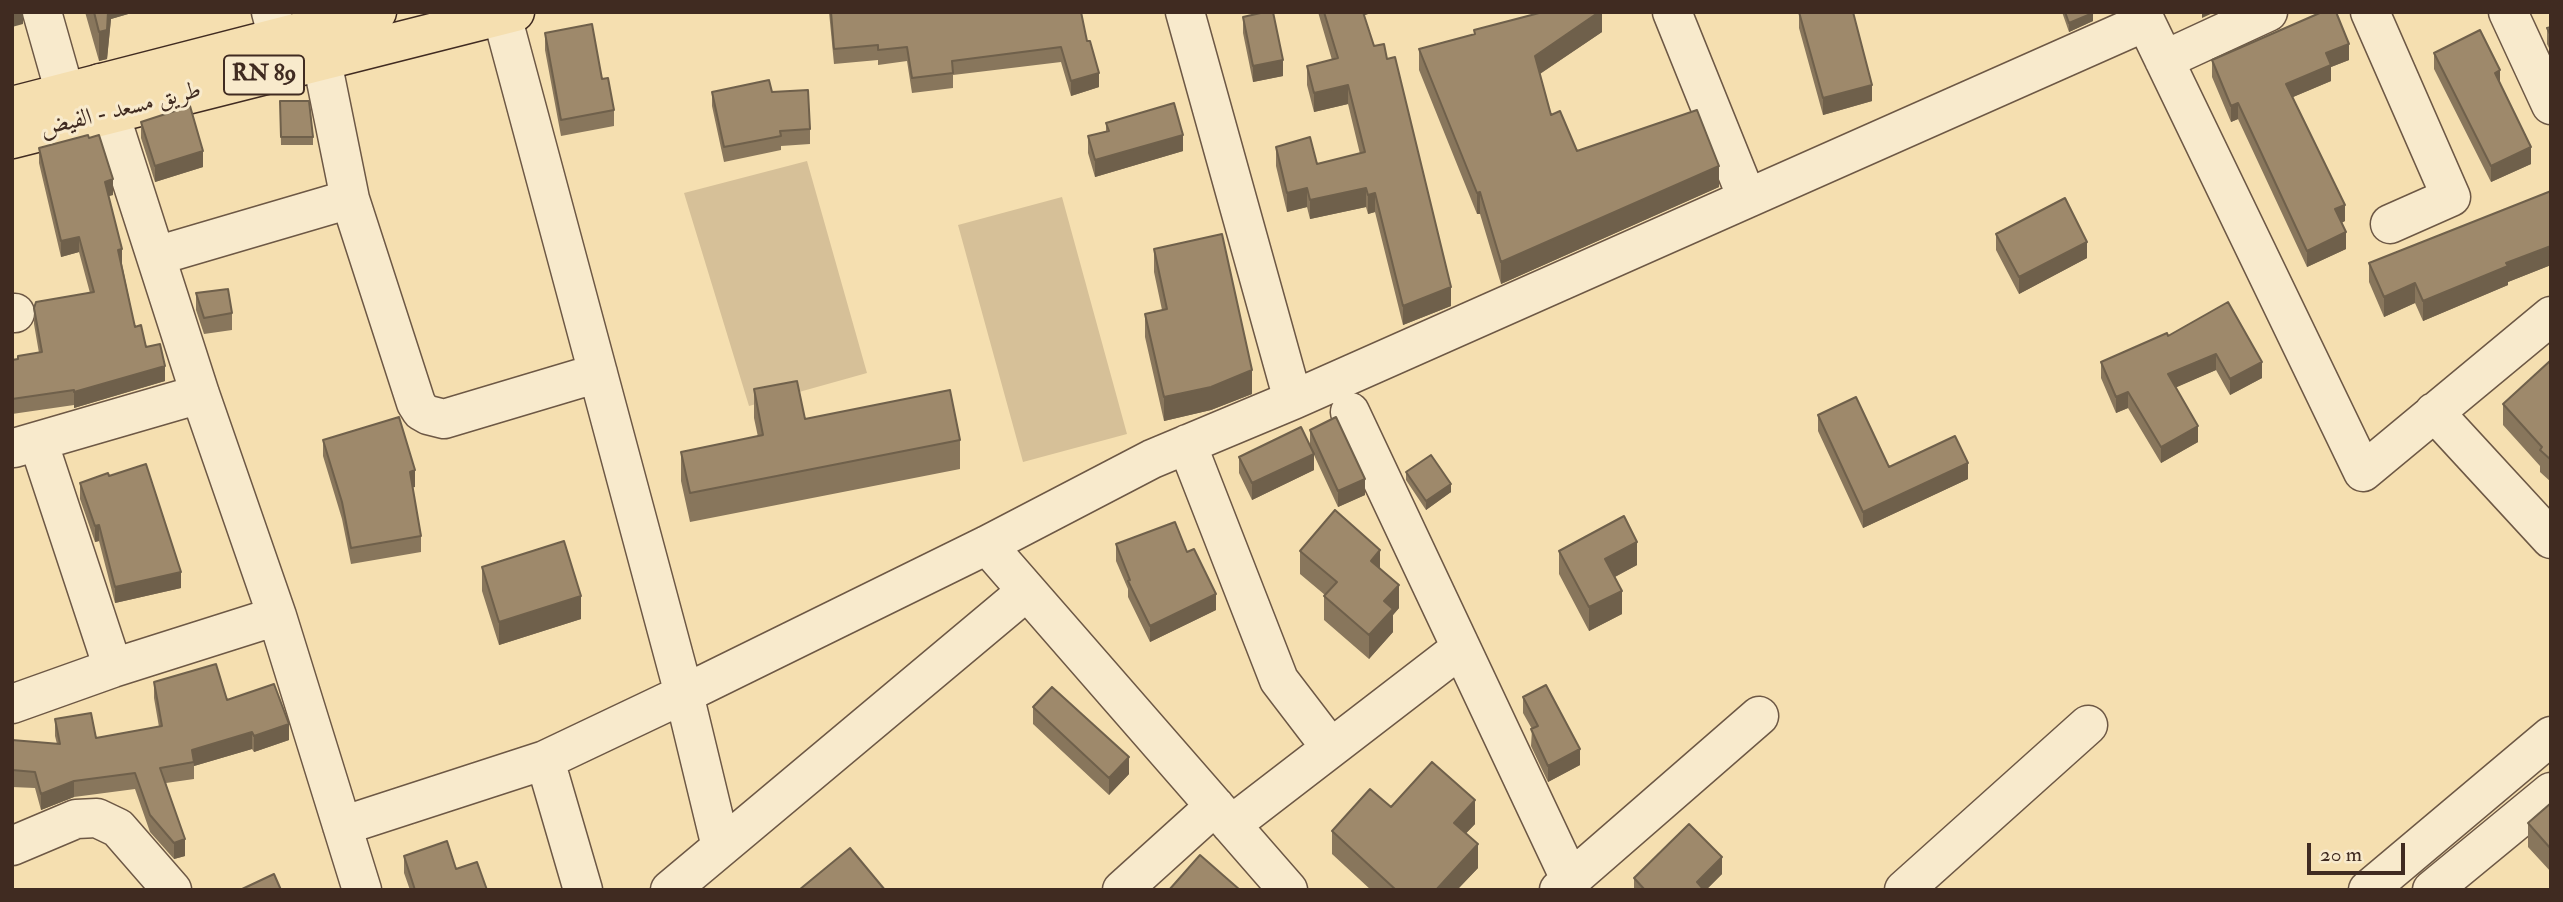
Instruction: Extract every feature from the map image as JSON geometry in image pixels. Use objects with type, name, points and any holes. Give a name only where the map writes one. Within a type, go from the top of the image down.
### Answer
[{"type":"main road","name":"طريق مسعد - الفيض","points":[[12,139],[92,97],[275,25],[377,12]]},
{"type":"main road","name":"طريق مسعد - الفيض","points":[[12,106],[92,97],[322,61],[506,13]]},
{"type":"street","points":[[42,12],[92,97],[156,256],[200,394],[277,616],[362,890]]},
{"type":"street","points":[[1185,12],[1293,400]]},
{"type":"street","points":[[1672,12],[1747,198]]},
{"type":"street","points":[[2164,60],[2268,12]]},
{"type":"street","points":[[2370,12],[2451,197],[2390,224]]},
{"type":"street","points":[[2508,12],[2551,104]]},
{"type":"street","points":[[506,13],[684,694],[721,848]]},
{"type":"street","points":[[342,826],[545,760],[988,545],[1152,459],[1293,400],[1747,198],[2143,17],[2363,472],[2551,316]]},
{"type":"street","points":[[322,61],[350,199],[416,403],[421,411],[444,419],[598,373]]},
{"type":"street","points":[[156,256],[350,199]]},
{"type":"street","points":[[113,668],[25,445],[200,394]]},
{"type":"street","points":[[1350,412],[1461,648],[1578,882],[1759,716]]},
{"type":"street","points":[[2434,412],[2551,539]]},
{"type":"street","points":[[1187,444],[1279,680],[1331,748]]},
{"type":"street","points":[[988,545],[1288,890]]},
{"type":"street","points":[[670,890],[1027,591]]},
{"type":"street","points":[[12,704],[113,668],[277,616]]},
{"type":"street","points":[[1122,890],[1223,816],[1331,748],[1461,648]]},
{"type":"street","points":[[1904,890],[2088,725]]},
{"type":"street","points":[[2368,890],[2551,736]]},
{"type":"street","points":[[545,760],[583,890]]},
{"type":"street","points":[[2432,890],[2551,792]]},
{"type":"street","points":[[12,846],[76,819],[97,818],[118,828],[172,890]]},
{"type":"shaded area","points":[[807,161],[867,373],[749,406],[684,193]]},
{"type":"shaded area","points":[[1062,197],[1127,434],[1023,462],[958,225]]},
{"type":"building","points":[[94,12],[108,12],[107,30],[99,32]]},
{"type":"building","points":[[831,12],[1081,12],[1087,41],[1090,41],[1099,73],[1071,81],[1061,47],[952,61],[953,73],[912,78],[907,47],[878,50],[878,45],[834,49]]},
{"type":"building","points":[[1273,12],[1283,60],[1253,66],[1243,17]]},
{"type":"building","points":[[1324,12],[1363,12],[1374,46],[1384,44],[1387,59],[1395,57],[1451,287],[1403,306],[1375,193],[1368,195],[1366,188],[1310,200],[1307,188],[1287,193],[1276,147],[1310,137],[1317,164],[1365,152],[1348,85],[1314,93],[1307,66],[1338,58]]},
{"type":"building","points":[[1543,12],[1599,12],[1535,56],[1551,115],[1560,111],[1577,151],[1697,110],[1719,166],[1501,262],[1480,192],[1477,193],[1419,49],[1475,34],[1474,30]]},
{"type":"building","points":[[1799,12],[1853,12],[1872,85],[1823,98]]},
{"type":"building","points":[[2065,12],[2093,12],[2093,13],[2069,23]]},
{"type":"building","points":[[2322,12],[2336,12],[2349,44],[2326,53],[2331,65],[2286,84],[2345,205],[2335,209],[2346,232],[2307,251],[2238,103],[2231,106],[2212,60]]},
{"type":"building","points":[[592,24],[602,79],[608,78],[614,110],[561,120],[545,33]]},
{"type":"building","points":[[2480,30],[2500,70],[2495,73],[2531,147],[2491,166],[2434,53]]},
{"type":"building","points":[[769,80],[772,92],[808,90],[810,129],[780,131],[781,136],[724,147],[712,92]]},
{"type":"building","points":[[280,101],[309,101],[313,137],[281,137]]},
{"type":"building","points":[[1174,103],[1183,135],[1095,160],[1088,136],[1109,131],[1106,123]]},
{"type":"building","points":[[190,106],[203,151],[155,166],[141,122]]},
{"type":"building","points":[[88,135],[89,138],[99,135],[113,179],[105,182],[122,249],[118,250],[135,327],[141,325],[146,347],[160,344],[165,366],[74,392],[12,399],[12,360],[18,359],[18,356],[42,352],[34,308],[36,302],[94,292],[79,237],[61,241],[39,148]]},
{"type":"building","points":[[2551,191],[2551,246],[2506,263],[2508,266],[2423,301],[2415,283],[2384,297],[2369,263]]},
{"type":"building","points":[[2065,198],[2087,242],[2019,277],[1996,234]]},
{"type":"building","points":[[1222,234],[1252,370],[1211,387],[1164,397],[1145,314],[1167,309],[1154,249]]},
{"type":"building","points":[[228,289],[232,313],[204,318],[196,293]]},
{"type":"building","points":[[2228,302],[2262,362],[2230,379],[2216,354],[2168,374],[2198,426],[2161,447],[2128,392],[2116,397],[2101,362],[2167,333],[2168,336]]},
{"type":"building","points":[[2551,360],[2551,460],[2503,404]]},
{"type":"building","points":[[797,381],[805,419],[950,390],[960,440],[690,493],[681,452],[763,435],[754,389]]},
{"type":"building","points":[[1856,397],[1889,467],[1955,436],[1968,463],[1863,512],[1818,415]]},
{"type":"building","points":[[399,417],[415,470],[410,472],[421,536],[351,548],[342,502],[323,440]]},
{"type":"building","points":[[1336,417],[1365,479],[1338,491],[1310,430]]},
{"type":"building","points":[[1301,427],[1314,454],[1252,483],[1239,457]]},
{"type":"building","points":[[1431,455],[1451,484],[1426,501],[1406,472]]},
{"type":"building","points":[[146,464],[181,572],[115,587],[99,525],[95,526],[80,483]]},
{"type":"building","points":[[1335,510],[1380,550],[1371,561],[1399,585],[1384,601],[1393,609],[1369,635],[1324,596],[1337,582],[1300,551]]},
{"type":"building","points":[[1624,516],[1637,542],[1605,559],[1622,591],[1589,607],[1559,551]]},
{"type":"building","points":[[1175,522],[1187,552],[1194,549],[1216,594],[1150,626],[1128,581],[1130,580],[1116,544]]},
{"type":"building","points":[[564,541],[581,596],[499,622],[482,567]]},
{"type":"building","points":[[216,664],[227,700],[274,684],[289,724],[254,736],[252,732],[192,750],[194,762],[160,768],[185,839],[174,843],[150,815],[135,773],[74,781],[41,794],[35,772],[12,770],[12,740],[60,744],[55,719],[91,713],[96,738],[162,726],[154,682]]},
{"type":"building","points":[[1546,685],[1580,749],[1548,766],[1531,729],[1538,726],[1523,697]]},
{"type":"building","points":[[1052,687],[1129,757],[1109,778],[1033,707]]},
{"type":"building","points":[[1432,762],[1475,800],[1454,823],[1478,844],[1436,890],[1396,890],[1332,831],[1370,789],[1391,807]]},
{"type":"building","points":[[2551,803],[2551,849],[2528,823]]},
{"type":"building","points":[[1689,824],[1722,857],[1697,882],[1704,890],[1645,890],[1634,878]]},
{"type":"building","points":[[447,841],[456,869],[477,862],[487,890],[415,890],[404,856]]},
{"type":"building","points":[[850,848],[885,890],[799,890]]},
{"type":"building","points":[[1200,855],[1240,890],[1169,890]]},
{"type":"building","points":[[274,874],[281,890],[240,890]]}]
